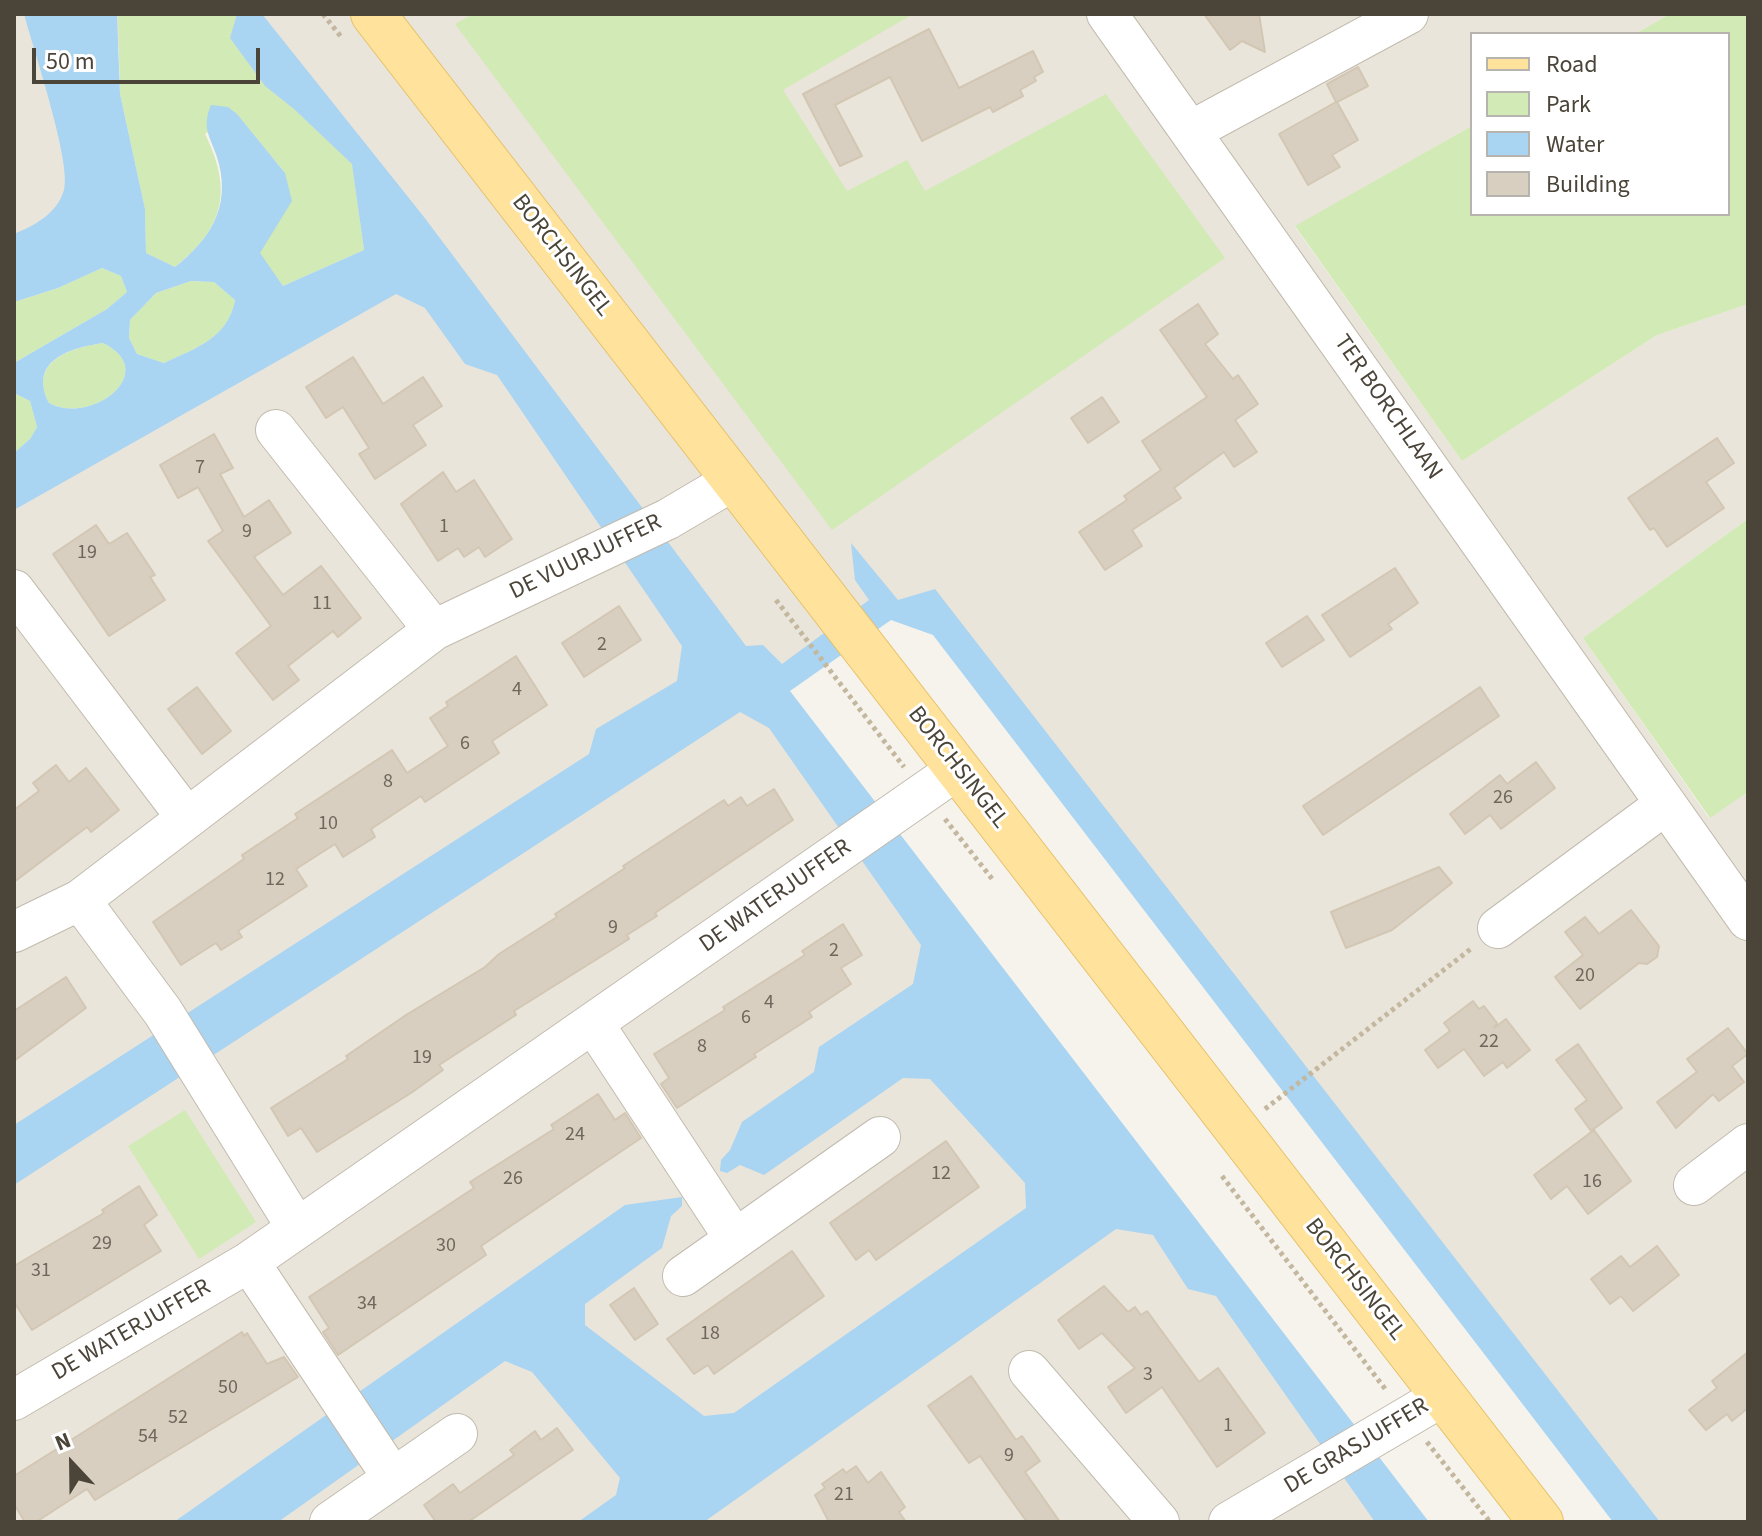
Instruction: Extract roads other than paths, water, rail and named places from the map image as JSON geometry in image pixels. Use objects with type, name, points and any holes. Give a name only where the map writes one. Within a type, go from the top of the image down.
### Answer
[{"type":"main road","name":"BORCHSINGEL","points":[[373,14],[734,480],[789,583],[860,676],[928,790],[1409,1416],[1541,1522]]},
{"type":"street","name":"TER BORCHLAAN","points":[[1107,14],[1748,920]]},
{"type":"street","points":[[1191,131],[1408,14]]},
{"type":"street","points":[[276,430],[434,630]]},
{"type":"street","name":"DE VUURJUFFER","points":[[14,932],[80,900],[434,630],[668,519],[734,480]]},
{"type":"street","points":[[14,590],[187,818]]},
{"type":"street","name":"DE WATERJUFFER","points":[[14,1400],[249,1262],[928,790]]},
{"type":"street","points":[[1498,928],[1666,804]]},
{"type":"street","points":[[80,900],[163,1012],[297,1228]]},
{"type":"street","points":[[593,1023],[735,1239]]},
{"type":"street","points":[[683,1276],[880,1137]]},
{"type":"street","points":[[1694,1185],[1748,1144]]},
{"type":"street","points":[[249,1262],[386,1468]]},
{"type":"street","points":[[1029,1371],[1159,1522]]},
{"type":"street","name":"DE GRASJUFFER","points":[[1229,1522],[1409,1416]]},
{"type":"street","points":[[330,1522],[386,1468],[457,1434]]},
{"type":"water","points":[[24,14],[117,14],[120,94],[145,209],[146,253],[175,267],[198,246],[219,209],[222,180],[207,129],[211,105],[228,107],[237,114],[285,173],[292,201],[260,253],[283,286],[364,250],[352,164],[265,86],[230,38],[237,14],[262,14],[424,217],[746,646],[763,645],[782,664],[869,600],[855,580],[851,543],[898,600],[935,589],[1660,1522],[1613,1522],[933,635],[891,620],[790,691],[1429,1522],[1375,1522],[1216,1296],[1188,1289],[1153,1235],[1116,1229],[704,1522],[578,1522],[616,1495],[620,1478],[532,1372],[505,1361],[278,1522],[174,1522],[625,1205],[682,1197],[682,1206],[671,1216],[662,1248],[585,1304],[585,1325],[704,1416],[734,1413],[1026,1208],[1025,1183],[930,1079],[903,1078],[764,1175],[740,1165],[727,1173],[720,1171],[721,1160],[730,1150],[742,1122],[814,1072],[819,1047],[913,984],[921,945],[769,728],[740,712],[14,1185],[14,1125],[589,754],[596,729],[677,681],[682,646],[497,375],[465,364],[425,308],[396,294],[14,510],[14,453],[30,439],[37,427],[30,401],[14,393],[14,363],[107,309],[127,292],[121,276],[102,268],[58,288],[14,302],[14,234],[51,212],[61,198],[65,176],[57,131]],"holes":[[[191,281],[214,282],[235,300],[225,324],[209,340],[164,363],[137,354],[129,338],[130,320],[156,293]],[[103,343],[119,355],[125,368],[123,381],[114,392],[100,402],[83,407],[66,408],[49,403],[44,377],[55,359],[65,353]]]}]
